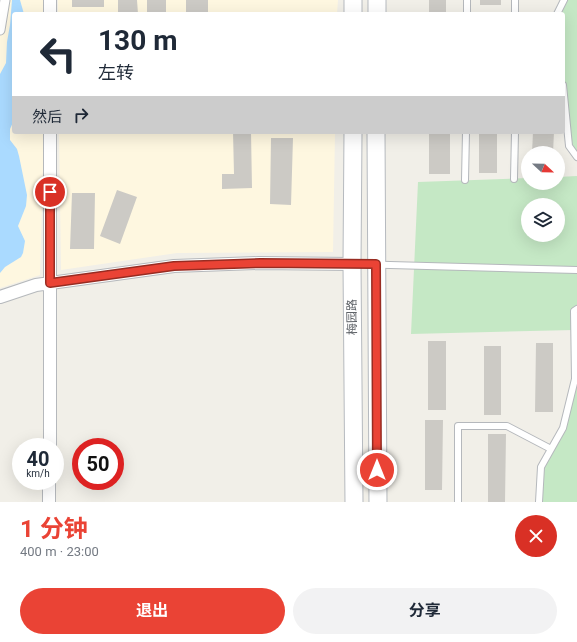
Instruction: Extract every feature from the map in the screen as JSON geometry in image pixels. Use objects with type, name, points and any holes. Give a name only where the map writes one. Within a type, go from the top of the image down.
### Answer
[{"type":"main road","points":[[353,0],[353,12]]},
{"type":"main road","points":[[377,0],[377,12]]},
{"type":"main road","name":"梅园路","points":[[353,134],[352,264],[354,502]]},
{"type":"main road","name":"梅园路","points":[[376,134],[378,502]]},
{"type":"street","points":[[0,30],[4,0]]},
{"type":"street","points":[[50,0],[50,12]]},
{"type":"street","points":[[50,134],[50,438]]},
{"type":"street","points":[[0,297],[36,285],[174,266],[260,263],[352,264]]},
{"type":"street","points":[[49,490],[49,502]]},
{"type":"lane","points":[[466,12],[467,0]]},
{"type":"lane","points":[[515,0],[515,12]]},
{"type":"lane","points":[[558,12],[564,0]]},
{"type":"lane","points":[[565,109],[568,146],[577,157]]},
{"type":"lane","points":[[466,134],[466,180]]},
{"type":"lane","points":[[514,179],[515,134]]},
{"type":"lane","points":[[352,264],[577,270]]},
{"type":"lane","points":[[539,502],[541,467],[563,428],[575,379],[574,311],[577,309]]},
{"type":"lane","points":[[458,502],[458,426],[507,426],[551,449]]},
{"type":"shaded area","points":[[0,0],[43,0],[44,12],[12,12],[12,134],[44,134],[40,275],[0,288]]},
{"type":"shaded area","points":[[58,0],[338,0],[337,12],[58,12]]},
{"type":"shaded area","points":[[59,134],[335,134],[333,252],[177,253],[61,270]]},
{"type":"green space","points":[[564,0],[577,0],[577,156],[569,146],[565,105],[565,12],[558,12]]},
{"type":"green space","points":[[577,176],[577,502],[539,502],[541,467],[563,428],[575,379],[574,330],[411,334],[418,182],[521,178],[521,190],[565,190],[565,177]]},
{"type":"water","points":[[12,0],[20,0],[23,12],[12,12],[12,124],[10,129],[10,140],[17,149],[27,195],[26,206],[18,226],[25,241],[21,257],[5,267],[0,273],[0,74],[6,63],[7,42]]},
{"type":"building","points":[[72,0],[104,0],[104,7],[72,7]]},
{"type":"building","points":[[118,0],[137,0],[138,12],[118,12]]},
{"type":"building","points":[[147,0],[166,0],[166,12],[147,12]]},
{"type":"building","points":[[186,0],[208,0],[208,12],[186,12]]},
{"type":"building","points":[[429,0],[446,0],[446,12],[429,12]]},
{"type":"building","points":[[480,0],[501,0],[501,5],[480,5]]},
{"type":"building","points":[[233,134],[251,134],[252,188],[222,189],[222,174],[234,174]]},
{"type":"building","points":[[429,134],[450,134],[450,174],[429,174]]},
{"type":"building","points":[[479,134],[497,134],[497,173],[479,173]]},
{"type":"building","points":[[533,134],[554,134],[553,146],[532,146]]},
{"type":"building","points":[[271,138],[293,138],[291,205],[270,204]]},
{"type":"building","points":[[117,190],[137,197],[120,244],[100,236]]},
{"type":"building","points":[[72,193],[95,193],[94,249],[70,249]]},
{"type":"building","points":[[428,341],[446,341],[446,410],[428,410]]},
{"type":"building","points":[[536,343],[553,343],[553,412],[535,412]]},
{"type":"building","points":[[484,346],[501,346],[501,415],[484,415]]},
{"type":"building","points":[[425,420],[443,420],[442,490],[425,490]]},
{"type":"building","points":[[488,434],[506,434],[505,502],[488,502]]},
{"type":"route","points":[[50,192],[50,283],[174,266],[260,263],[376,264],[377,470]]}]
